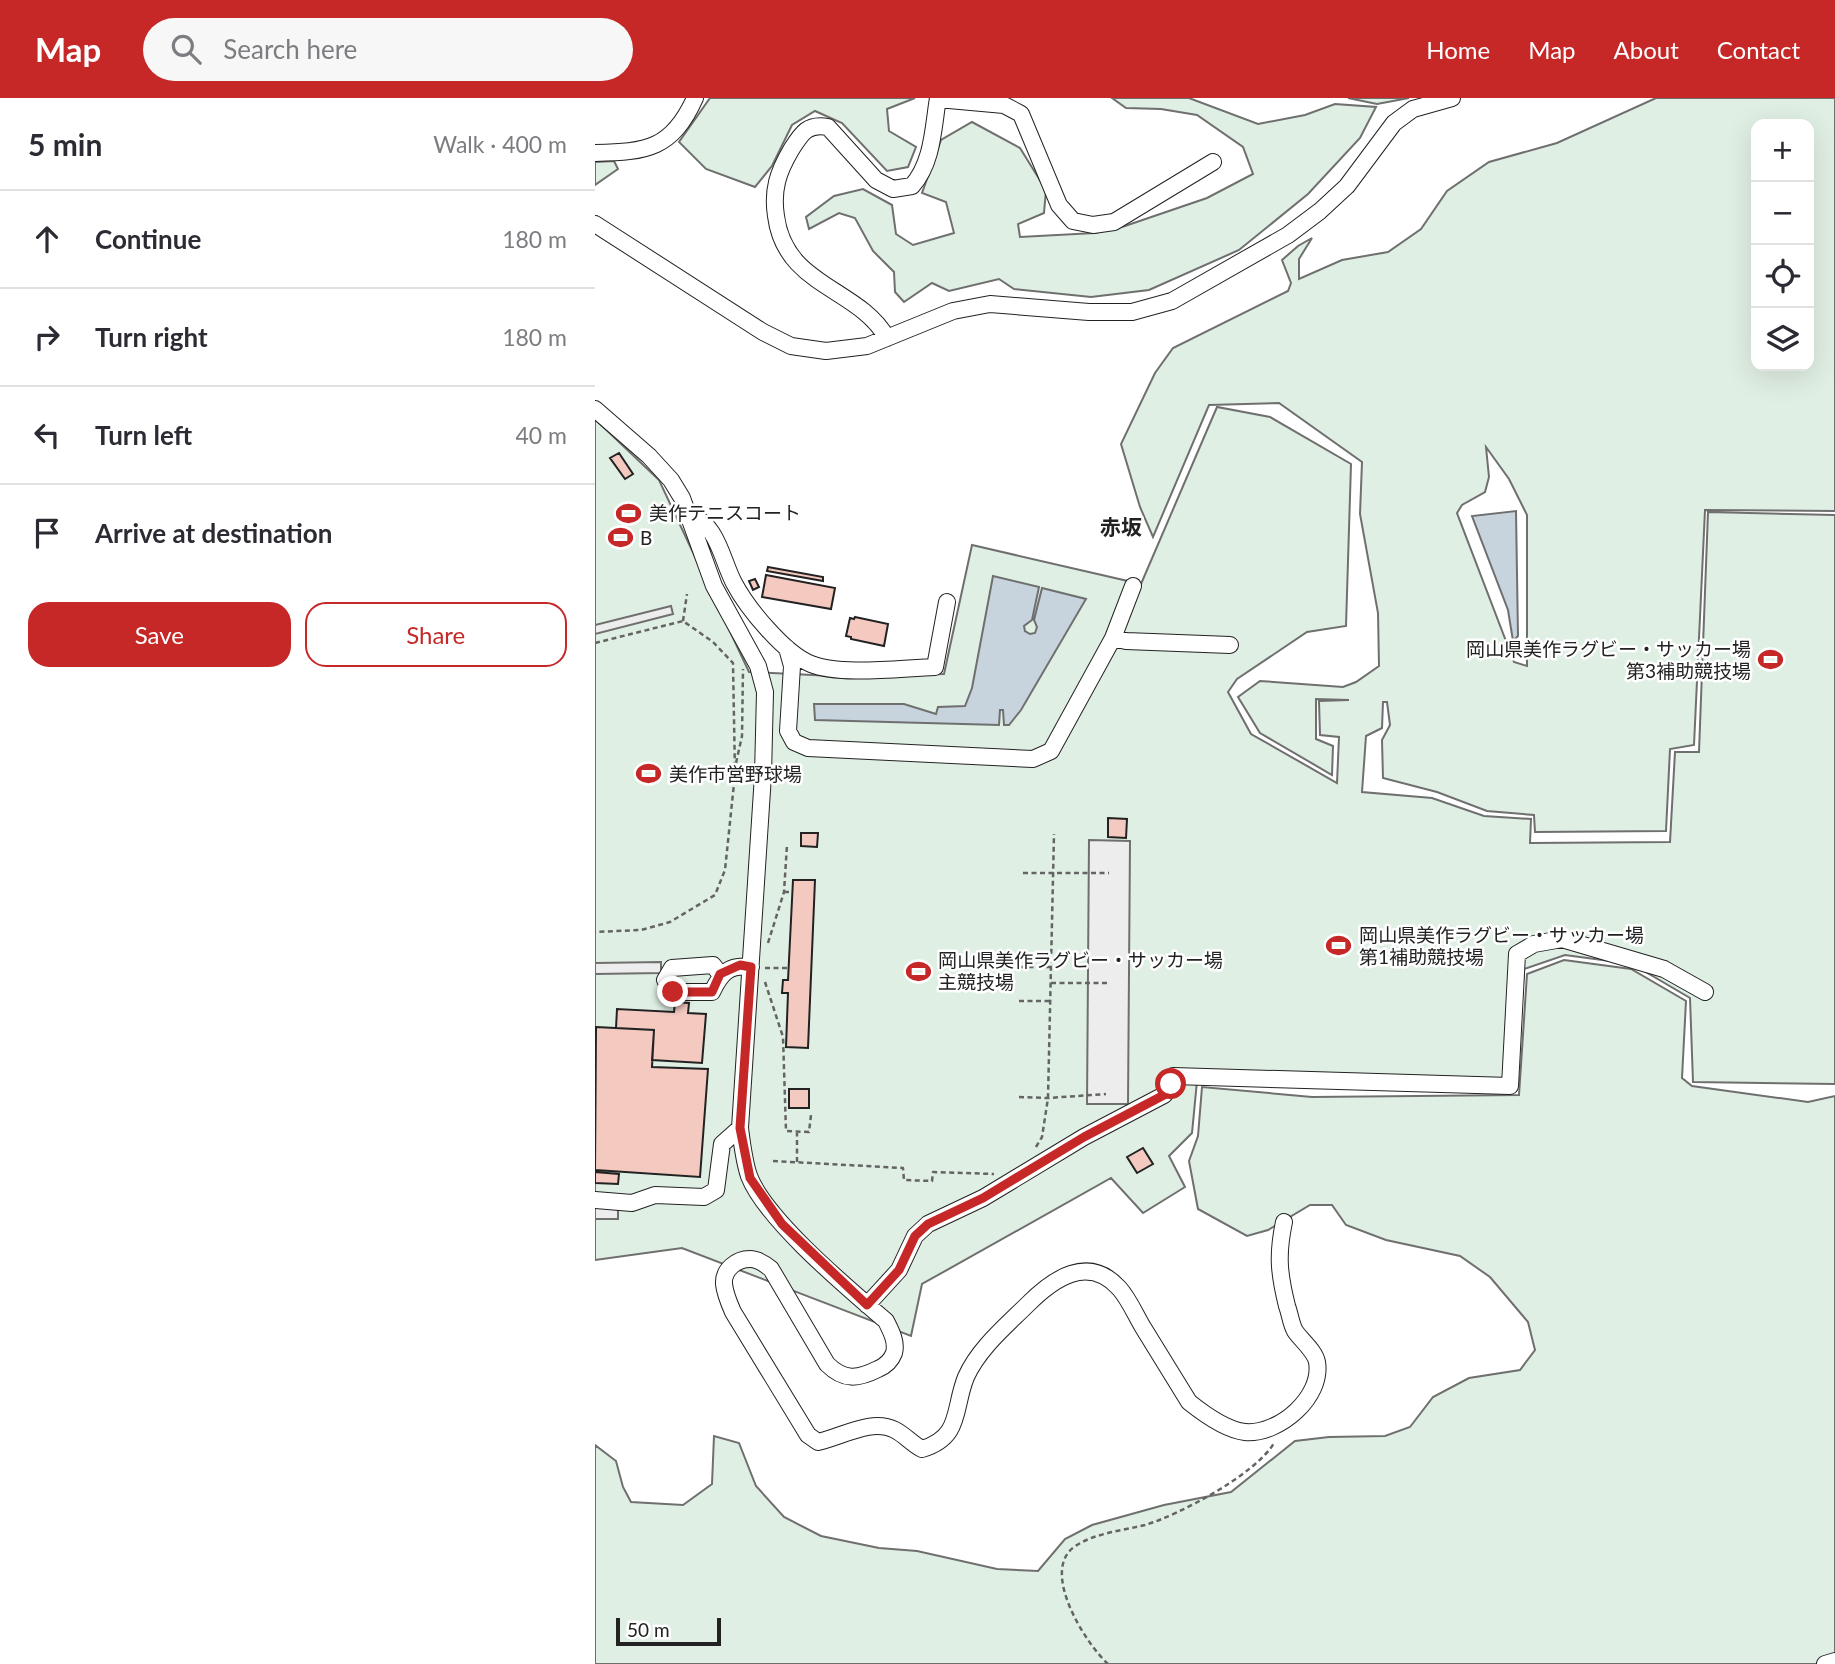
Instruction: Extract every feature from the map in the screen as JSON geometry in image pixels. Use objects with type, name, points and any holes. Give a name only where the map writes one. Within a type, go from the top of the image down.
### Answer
[{"type":"street","points":[[595,153],[649,148],[670,136],[685,120],[695,98]]},
{"type":"street","points":[[887,338],[881,327],[871,318],[803,269],[788,254],[782,243],[776,220],[774,188],[780,169],[805,130],[817,125],[828,127],[876,180],[893,189],[912,186],[921,176],[929,155],[938,98],[1004,105],[1021,114],[1059,205],[1073,221],[1093,225],[1114,222],[1213,163]]},
{"type":"street","points":[[595,224],[763,332],[791,346],[826,351],[867,346],[953,311],[990,304],[1089,312],[1132,312],[1173,300],[1288,235],[1347,186],[1394,123],[1413,109],[1453,98]]},
{"type":"street","points":[[595,409],[649,456],[671,480],[688,514],[714,586],[758,666],[765,692],[756,967],[740,1128],[750,1178],[782,1224],[886,1321],[893,1336],[894,1352],[887,1365],[863,1377],[849,1378],[837,1374],[827,1364],[771,1269],[761,1261],[750,1259],[739,1261],[728,1269],[724,1281],[726,1296],[733,1312],[808,1435],[818,1442],[863,1428],[879,1426],[895,1430],[922,1449],[935,1445],[948,1436],[966,1378],[977,1356],[1048,1284],[1065,1275],[1082,1271],[1101,1274],[1119,1288],[1189,1402],[1207,1416],[1243,1432],[1260,1432],[1300,1410],[1316,1375],[1317,1362],[1293,1328],[1279,1274],[1279,1249],[1284,1222]]},
{"type":"street","points":[[688,514],[701,518],[712,531],[734,584],[750,609],[787,648],[808,663],[825,668],[935,667],[947,602]]},
{"type":"street","points":[[787,648],[792,666],[788,731],[795,742],[808,748],[1033,759],[1051,751],[1113,638],[1133,586]]},
{"type":"street","points":[[1113,638],[1126,641],[1230,645]]},
{"type":"street","points":[[867,1305],[899,1270],[915,1236],[928,1224],[983,1198],[1084,1137],[1164,1095],[1173,1076],[1510,1086],[1517,954],[1534,944],[1562,939],[1664,969],[1706,992]]},
{"type":"street","points":[[720,974],[740,965],[756,967]]},
{"type":"street","points":[[595,1200],[632,1203],[655,1195],[704,1197],[716,1190],[722,1144],[740,1128]]},
{"type":"street","points":[[1825,1664],[1835,1661]]},
{"type":"path","points":[[683,621],[687,594]]},
{"type":"path","points":[[595,643],[683,621],[713,642],[733,663],[735,770]]},
{"type":"path","points":[[595,932],[641,930],[670,922],[715,895],[725,870],[735,770],[742,737],[744,666],[748,676]]},
{"type":"path","points":[[1031,1156],[1042,1137],[1048,1098],[1054,834]]},
{"type":"path","points":[[768,942],[784,892],[787,845]]},
{"type":"path","points":[[1023,873],[1109,873]]},
{"type":"path","points":[[784,892],[792,892]]},
{"type":"path","points":[[789,968],[756,967],[784,1037],[786,1131],[810,1132],[811,1115]]},
{"type":"path","points":[[1020,967],[1050,967]]},
{"type":"path","points":[[1050,984],[1107,983]]},
{"type":"path","points":[[1020,1001],[1049,1001]]},
{"type":"path","points":[[1019,1097],[1106,1094]]},
{"type":"path","points":[[797,1132],[797,1162]]},
{"type":"path","points":[[773,1161],[903,1168],[904,1180],[932,1181],[933,1172],[999,1174]]},
{"type":"path","points":[[1108,1664],[1077,1623],[1063,1588],[1063,1565],[1071,1549],[1088,1539],[1147,1524],[1193,1506],[1234,1479],[1263,1455]]},
{"type":"green space","points":[[710,98],[915,98],[887,109],[889,131],[916,147],[908,167],[887,171],[842,123],[815,111],[792,125],[772,166],[755,187],[706,169],[679,142]]},
{"type":"green space","points":[[1112,98],[1189,98],[1258,124],[1305,115],[1335,104],[1376,107],[1360,138],[1308,194],[1239,250],[1149,290],[1091,297],[1014,289],[999,279],[949,291],[932,283],[904,302],[895,292],[894,272],[873,251],[855,218],[839,213],[809,229],[806,217],[834,196],[863,189],[892,205],[896,234],[913,245],[954,233],[946,202],[922,193],[941,140],[972,122],[1020,148],[1046,190],[1044,213],[1018,224],[1020,237],[1095,233],[1125,226],[1207,198],[1253,174],[1243,147],[1197,115],[1161,109],[1126,108]]},
{"type":"green space","points":[[1348,98],[1409,98],[1377,104]]},
{"type":"green space","points":[[1656,98],[1835,98],[1835,511],[1705,510],[1694,745],[1670,749],[1666,831],[1535,832],[1534,815],[1487,811],[1437,792],[1383,778],[1382,740],[1390,725],[1387,702],[1383,702],[1382,728],[1366,736],[1362,792],[1432,798],[1484,816],[1531,819],[1530,843],[1670,842],[1675,752],[1699,752],[1708,512],[1835,515],[1835,1084],[1693,1082],[1690,998],[1632,964],[1565,955],[1524,969],[1516,1091],[1197,1081],[1192,1133],[1169,1156],[1185,1187],[1143,1213],[1111,1178],[922,1284],[911,1336],[682,1248],[595,1260],[595,419],[659,480],[749,672],[833,676],[944,674],[972,545],[1141,584],[1217,407],[1270,417],[1351,464],[1346,626],[1307,632],[1237,679],[1228,692],[1251,734],[1337,783],[1339,737],[1320,735],[1319,701],[1349,700],[1316,699],[1316,739],[1333,746],[1332,775],[1260,733],[1238,697],[1260,681],[1343,687],[1356,682],[1379,666],[1378,613],[1360,514],[1362,462],[1279,403],[1209,405],[1153,537],[1140,507],[1121,444],[1155,373],[1173,348],[1288,291],[1291,283],[1282,260],[1298,246],[1312,238],[1299,259],[1299,279],[1342,260],[1388,252],[1421,229],[1447,191],[1489,162],[1557,143]],"holes":[[[1486,447],[1509,479],[1527,515],[1527,666],[1514,662],[1457,513],[1462,505],[1485,492],[1489,477]]]},
{"type":"green space","points":[[614,161],[618,169],[595,185],[595,162]]},
{"type":"green space","points":[[1564,960],[1631,969],[1686,1001],[1682,1078],[1692,1086],[1808,1102],[1835,1096],[1835,1664],[595,1664],[595,1445],[616,1461],[623,1487],[631,1502],[683,1505],[712,1484],[714,1436],[739,1443],[756,1486],[784,1517],[821,1536],[879,1548],[917,1551],[997,1569],[1038,1571],[1065,1539],[1092,1525],[1164,1505],[1231,1492],[1295,1441],[1329,1437],[1385,1436],[1410,1427],[1433,1397],[1469,1378],[1520,1370],[1535,1350],[1528,1322],[1490,1277],[1460,1256],[1386,1240],[1346,1225],[1332,1205],[1310,1205],[1268,1230],[1247,1236],[1198,1209],[1189,1161],[1198,1136],[1202,1087],[1312,1097],[1519,1095],[1527,974]]},
{"type":"shaded area","points":[[1516,511],[1518,636],[1513,641],[1508,610],[1472,516]]},
{"type":"shaded area","points":[[993,576],[1039,587],[1032,620],[1024,626],[1025,631],[1030,634],[1035,633],[1037,627],[1034,620],[1042,588],[1086,599],[1021,710],[1009,725],[1004,725],[1003,710],[1000,710],[999,725],[815,720],[814,704],[904,704],[936,714],[938,707],[965,706],[972,688]]},
{"type":"shaded area","points":[[671,606],[673,614],[595,634],[595,625]]},
{"type":"shaded area","points":[[1089,840],[1130,841],[1128,1104],[1087,1104]]},
{"type":"shaded area","points":[[661,962],[661,973],[595,974],[595,963]]},
{"type":"shaded area","points":[[595,1205],[618,1207],[618,1219],[595,1219]]},
{"type":"building","points":[[619,453],[633,474],[625,479],[610,458]]},
{"type":"building","points":[[768,567],[823,577],[823,581],[767,571]]},
{"type":"building","points":[[766,575],[835,588],[831,609],[762,597]]},
{"type":"building","points":[[755,579],[759,587],[753,590],[749,581]]},
{"type":"building","points":[[850,618],[888,624],[884,646],[846,636]]},
{"type":"building","points":[[1108,818],[1127,819],[1126,838],[1108,837]]},
{"type":"building","points":[[801,833],[818,833],[817,847],[801,846]]},
{"type":"building","points":[[793,880],[815,880],[808,1048],[786,1047],[788,993],[782,993],[783,980],[788,980]]},
{"type":"building","points":[[675,1002],[689,1003],[688,1013],[706,1014],[702,1063],[652,1060],[654,1030],[616,1028],[617,1009],[674,1012]]},
{"type":"building","points":[[596,1027],[654,1030],[652,1067],[708,1069],[700,1177],[595,1170]]},
{"type":"building","points":[[789,1089],[809,1089],[809,1108],[789,1108]]},
{"type":"building","points":[[1143,1148],[1153,1164],[1137,1173],[1127,1157]]},
{"type":"building","points":[[595,1172],[619,1174],[618,1184],[595,1183]]},
{"type":"place","name":"美作テニスコート","points":[[629,513]]},
{"type":"place","name":"B","points":[[620,538]]},
{"type":"place","name":"岡山県美作ラグビー・サッカー場 第3補助競技場","points":[[1771,660]]},
{"type":"place","name":"美作市営野球場","points":[[649,774]]},
{"type":"place","name":"岡山県美作ラグビー・サッカー場 第1補助競技場","points":[[1339,946]]},
{"type":"place","name":"岡山県美作ラグビー・サッカー場 主競技場","points":[[918,971]]},
{"type":"district","name":"赤坂","points":[[1121,528]]},
{"type":"route","points":[[673,992],[712,992],[720,974],[740,965],[751,967],[740,1128],[750,1178],[782,1224],[867,1305],[899,1270],[915,1236],[928,1224],[983,1198],[1084,1137],[1164,1095],[1171,1084]]}]
